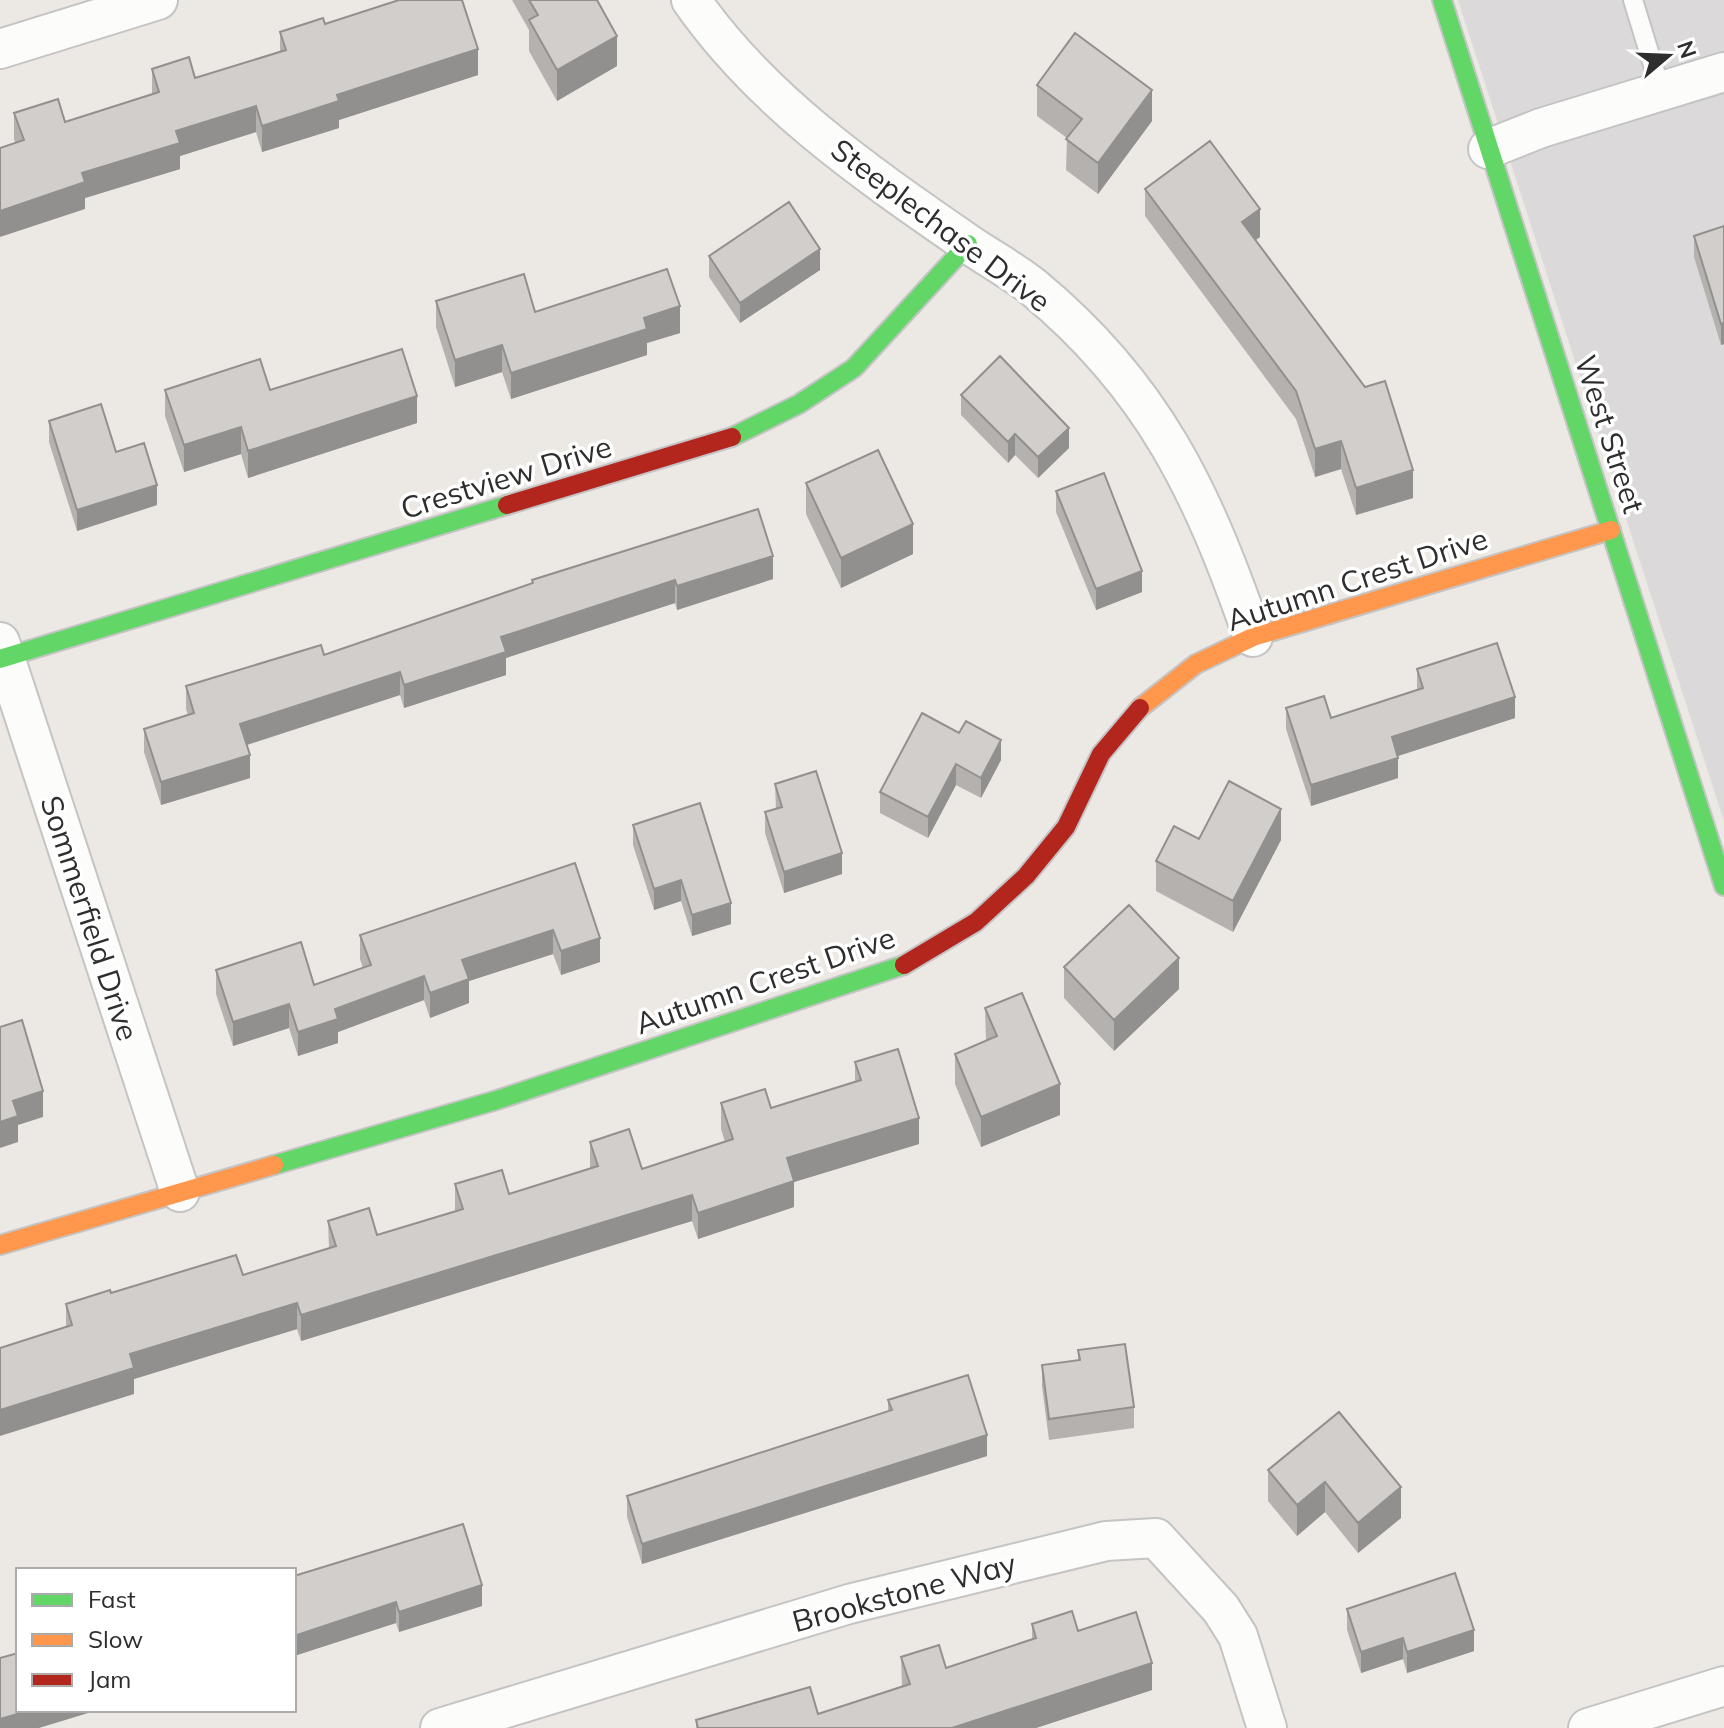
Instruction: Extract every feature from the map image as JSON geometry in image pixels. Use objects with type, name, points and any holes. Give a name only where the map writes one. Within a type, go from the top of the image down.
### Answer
[{"type":"street","points":[[0,49],[158,0]]},
{"type":"street","name":"Steeplechase Drive","points":[[691,0],[717,38],[760,86],[809,127],[968,244],[1032,286],[1091,342],[1146,405],[1185,467],[1219,540],[1253,637]]},
{"type":"street","name":"West Street","points":[[1442,0],[1724,886]]},
{"type":"street","points":[[1488,149],[1541,128],[1724,72]]},
{"type":"street","name":"Crestview Drive","points":[[2,653],[727,439],[799,404],[854,368],[968,244]]},
{"type":"street","name":"Autumn Crest Drive","points":[[0,1245],[497,1100],[899,968],[976,922],[1026,876],[1066,827],[1101,754],[1146,701],[1196,664],[1253,637],[1611,530]]},
{"type":"street","name":"Sommerfield Drive","points":[[2,653],[180,1192]]},
{"type":"street","name":"Brookstone Way","points":[[440,1728],[849,1604],[1106,1541],[1156,1538],[1221,1609],[1238,1636],[1267,1728]]},
{"type":"street","points":[[1588,1728],[1724,1686]]},
{"type":"lane","points":[[1633,0],[1661,91]]},
{"type":"shaded area","points":[[1458,0],[1724,0],[1724,821]]},
{"type":"building","points":[[399,0],[462,0],[478,49],[337,95],[339,101],[262,126],[256,106],[176,131],[180,143],[82,173],[85,182],[0,211],[0,148],[24,140],[14,113],[58,99],[65,122],[159,92],[152,69],[189,57],[195,78],[286,50],[280,32],[323,18],[325,24]]},
{"type":"building","points":[[529,0],[597,0],[617,36],[557,70],[529,20],[538,15]]},
{"type":"building","points":[[1075,33],[1152,90],[1098,163],[1066,139],[1082,119],[1037,85]]},
{"type":"building","points":[[1210,141],[1260,209],[1242,222],[1365,387],[1385,381],[1413,470],[1356,488],[1341,441],[1315,449],[1296,391],[1145,189]]},
{"type":"building","points":[[789,202],[820,249],[740,303],[709,256]]},
{"type":"building","points":[[1724,226],[1724,323],[1721,324],[1694,236]]},
{"type":"building","points":[[667,269],[680,306],[644,318],[647,329],[511,373],[502,345],[455,360],[436,301],[524,274],[535,312]]},
{"type":"building","points":[[402,349],[417,396],[248,451],[241,427],[184,445],[165,390],[260,359],[270,390]]},
{"type":"building","points":[[1000,356],[1069,428],[1038,457],[1015,434],[1008,442],[961,395]]},
{"type":"building","points":[[101,404],[116,452],[144,443],[157,485],[77,510],[49,421]]},
{"type":"building","points":[[878,450],[913,524],[841,558],[806,483]]},
{"type":"building","points":[[1104,473],[1142,571],[1096,589],[1056,491]]},
{"type":"building","points":[[758,509],[773,556],[677,586],[675,580],[501,637],[506,652],[404,685],[400,672],[240,724],[250,755],[161,782],[144,729],[194,713],[186,686],[321,645],[324,655],[533,583],[532,580]]},
{"type":"building","points":[[1497,643],[1515,697],[1392,737],[1398,758],[1311,785],[1286,708],[1324,696],[1331,718],[1423,688],[1417,669]]},
{"type":"building","points":[[922,713],[959,733],[966,721],[1001,740],[981,778],[956,764],[928,817],[880,792]]},
{"type":"building","points":[[816,771],[842,853],[784,872],[765,812],[782,807],[775,784]]},
{"type":"building","points":[[1229,781],[1281,809],[1233,901],[1156,861],[1174,826],[1199,839]]},
{"type":"building","points":[[700,803],[731,903],[692,915],[681,880],[654,889],[633,825]]},
{"type":"building","points":[[575,863],[600,938],[561,951],[553,930],[462,960],[469,979],[430,993],[424,976],[335,1009],[338,1019],[298,1032],[289,1004],[233,1022],[216,970],[301,942],[314,985],[371,965],[360,935]]},
{"type":"building","points":[[1129,905],[1179,958],[1114,1020],[1064,967]]},
{"type":"building","points":[[1022,993],[1060,1084],[981,1117],[955,1054],[997,1036],[985,1008]]},
{"type":"building","points":[[22,1020],[43,1091],[13,1101],[18,1116],[0,1122],[0,1027]]},
{"type":"building","points":[[898,1049],[919,1118],[787,1158],[794,1181],[698,1213],[692,1195],[301,1315],[297,1303],[130,1354],[134,1368],[0,1410],[0,1348],[72,1325],[66,1304],[236,1255],[243,1275],[336,1246],[328,1221],[369,1208],[377,1235],[463,1209],[455,1184],[502,1170],[509,1194],[598,1166],[590,1142],[629,1129],[642,1169],[733,1139],[721,1103],[765,1089],[771,1108],[861,1080],[855,1062]]},
{"type":"building","points":[[1125,1344],[1134,1407],[1049,1419],[1042,1365],[1080,1360],[1078,1350]]},
{"type":"building","points":[[968,1375],[987,1435],[642,1544],[627,1496],[892,1410],[888,1400]]},
{"type":"building","points":[[1339,1412],[1401,1487],[1358,1523],[1325,1482],[1297,1505],[1268,1470]]},
{"type":"building","points":[[463,1524],[482,1585],[399,1612],[396,1602],[296,1635],[296,1575]]},
{"type":"building","points":[[1455,1573],[1474,1630],[1407,1652],[1403,1638],[1361,1652],[1347,1609]]},
{"type":"building","points":[[1072,1611],[1078,1631],[1136,1612],[1152,1663],[952,1728],[698,1728],[696,1720],[810,1687],[818,1714],[910,1684],[901,1657],[939,1645],[946,1668],[1036,1638],[1032,1624]]},
{"type":"building","points":[[16,1654],[16,1712],[24,1712],[0,1719],[0,1658]]},
{"type":"traffic: fast","points":[[1442,0],[1724,886]]},
{"type":"traffic: fast","points":[[732,437],[799,404],[854,368],[968,244]]},
{"type":"traffic: fast","points":[[0,659],[507,505]]},
{"type":"traffic: fast","points":[[274,1165],[497,1100],[904,965]]},
{"type":"traffic: slow","points":[[1140,708],[1196,664],[1253,637],[1611,530]]},
{"type":"traffic: slow","points":[[0,1245],[274,1165]]},
{"type":"traffic: jam","points":[[507,505],[732,437]]},
{"type":"traffic: jam","points":[[904,965],[976,922],[1026,876],[1066,827],[1101,754],[1140,708]]}]
